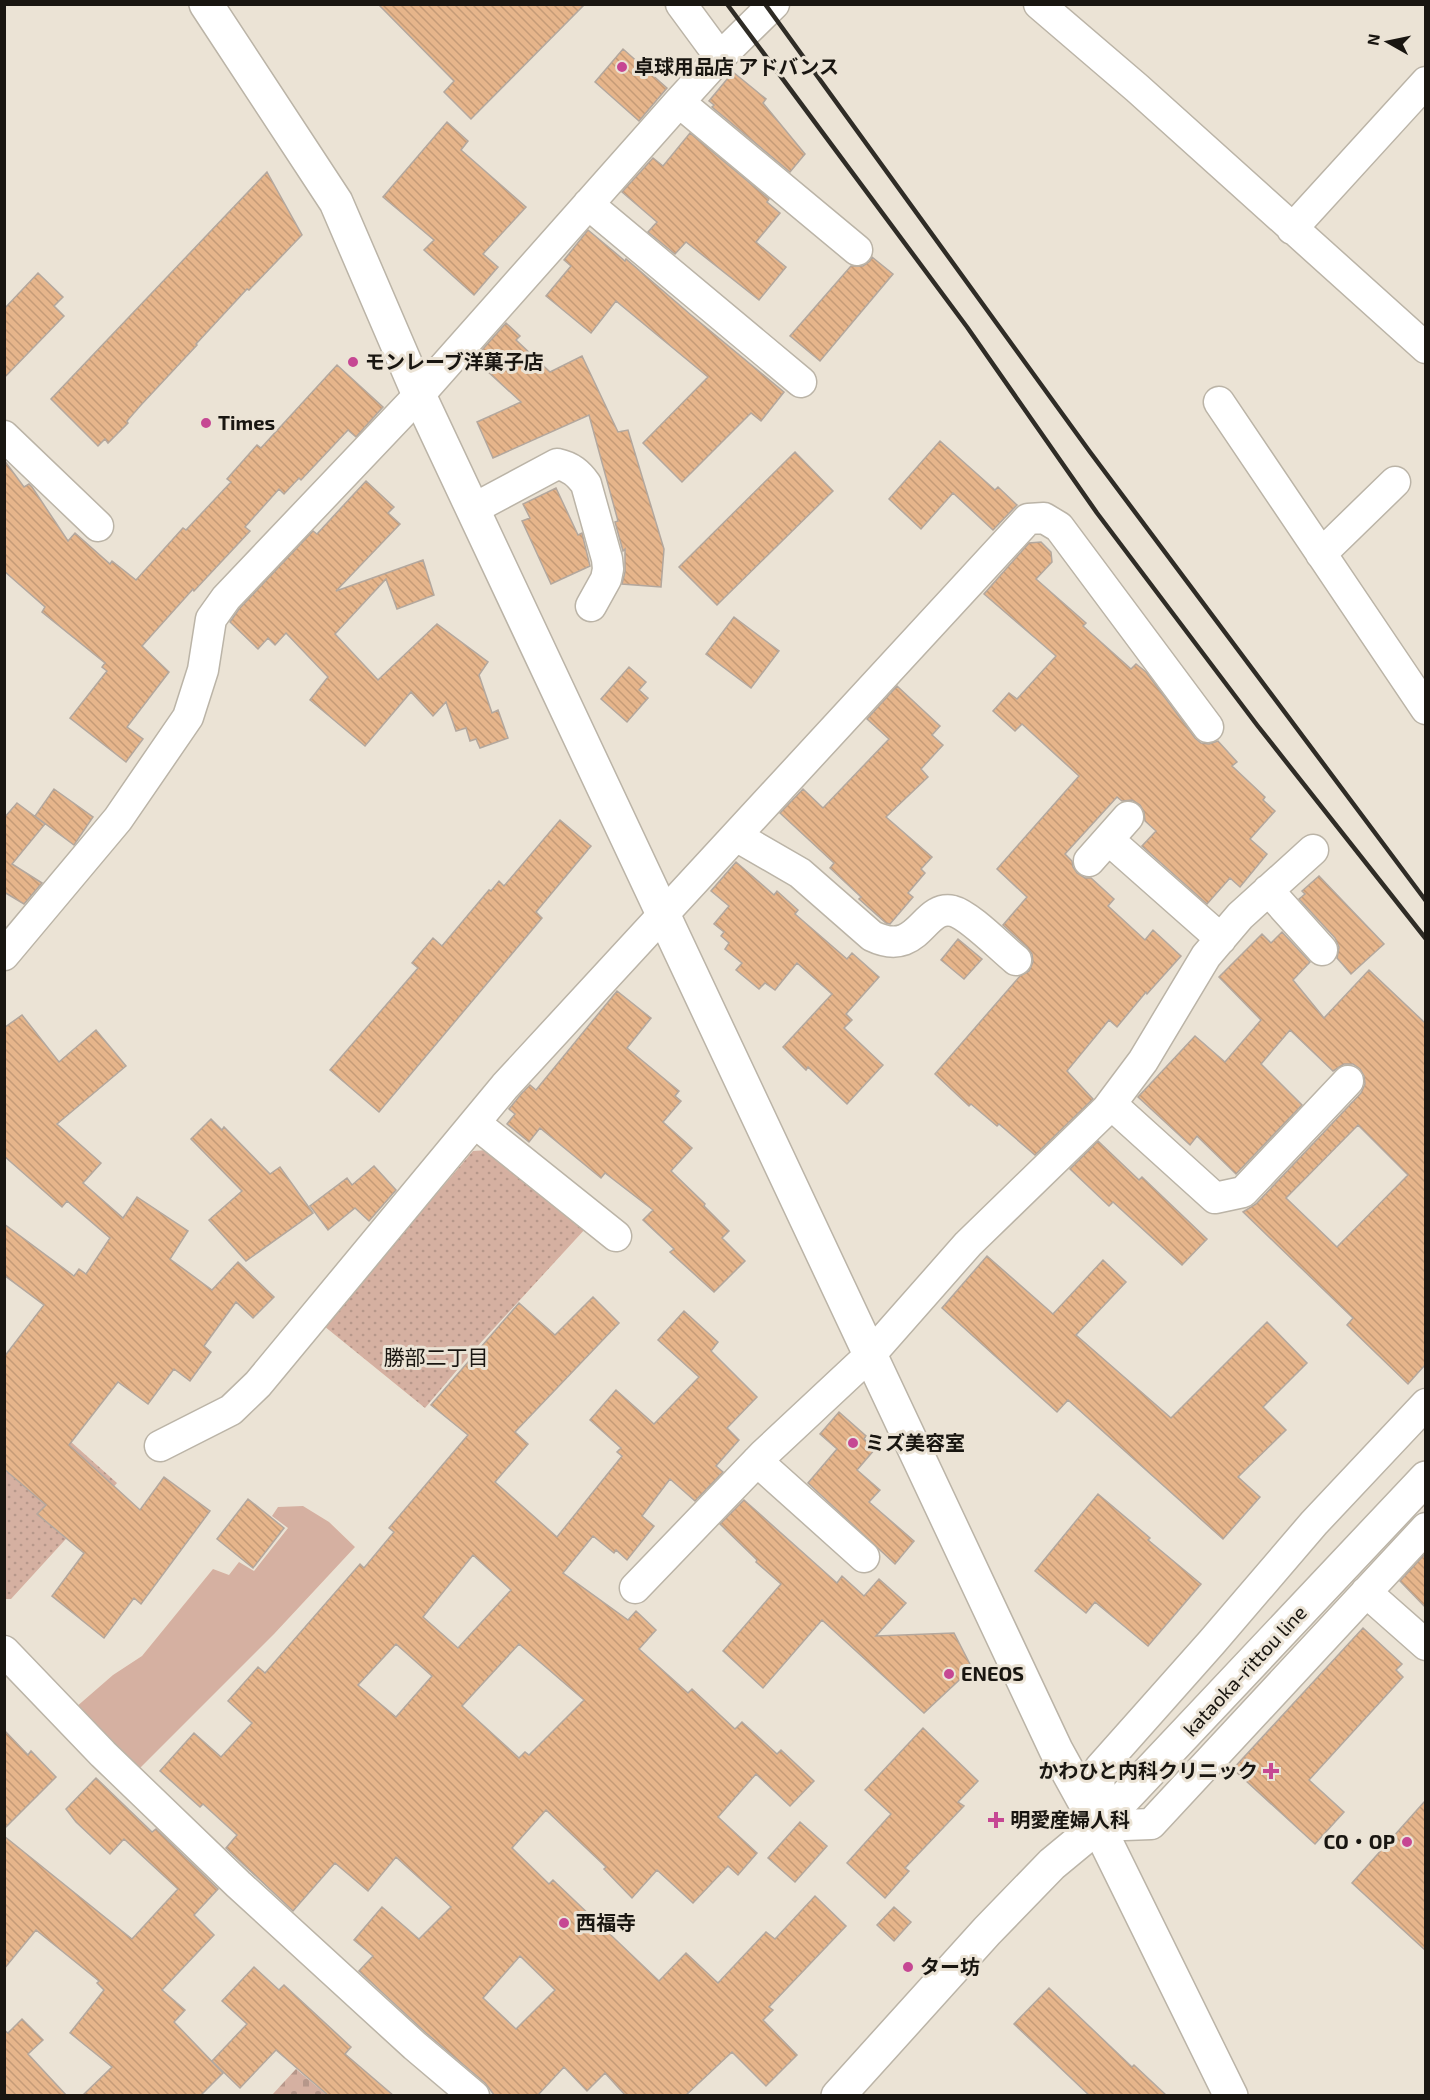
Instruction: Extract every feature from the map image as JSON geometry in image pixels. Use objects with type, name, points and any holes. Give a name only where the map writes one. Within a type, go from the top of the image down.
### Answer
[{"type":"street","points":[[206,4],[336,202],[419,395],[1056,1750],[1098,1826],[1231,2096]]},
{"type":"street","points":[[681,4],[720,57]]},
{"type":"street","points":[[4,955],[118,819],[188,717],[203,670],[212,619],[226,598],[419,395],[679,102],[720,57],[774,4]]},
{"type":"street","points":[[1039,4],[1137,88],[1425,348]]},
{"type":"street","points":[[1292,229],[1425,82]]},
{"type":"street","points":[[679,102],[857,250]]},
{"type":"street","points":[[588,204],[801,382]]},
{"type":"street","points":[[1219,402],[1425,709]]},
{"type":"street","points":[[4,436],[69,501],[98,526]]},
{"type":"street","points":[[473,509],[557,464],[569,467],[580,475],[586,484],[607,559],[606,579],[591,606]]},
{"type":"street","points":[[1321,554],[1395,482]]},
{"type":"street","points":[[160,1446],[231,1410],[258,1384],[506,1086],[1028,519],[1044,518],[1059,527],[1208,727]]},
{"type":"street","points":[[1089,861],[1128,818]]},
{"type":"street","points":[[736,836],[800,873],[872,936],[885,942],[897,943],[908,939],[940,912],[951,911],[963,915],[1016,960]]},
{"type":"street","points":[[1109,840],[1221,939]]},
{"type":"street","points":[[635,1588],[757,1461],[871,1353],[968,1244],[1111,1104],[1143,1060],[1195,974],[1221,939],[1240,916],[1312,850]]},
{"type":"street","points":[[1268,890],[1322,950]]},
{"type":"street","points":[[1111,1104],[1215,1198],[1243,1192],[1348,1081]]},
{"type":"street","points":[[475,1123],[616,1236]]},
{"type":"street","points":[[1098,1826],[1100,1768],[1314,1523],[1425,1405]]},
{"type":"street","points":[[757,1461],[864,1557]]},
{"type":"street","name":"kataoka-rittou line","points":[[838,2096],[1003,1914],[1052,1864],[1098,1826],[1417,1487]]},
{"type":"street","points":[[1098,1826],[1151,1824],[1425,1528]]},
{"type":"street","points":[[1366,1593],[1425,1645]]},
{"type":"street","points":[[4,1651],[103,1754],[230,1876],[415,2046],[474,2096]]},
{"type":"green space","points":[[488,1150],[586,1228],[474,1350],[425,1408],[324,1326],[473,1151]]},
{"type":"green space","points":[[4,1382],[117,1483],[11,1599],[5,1599]]},
{"type":"green space","points":[[303,1506],[329,1522],[355,1547],[274,1634],[138,1770],[75,1708],[113,1675],[142,1656],[213,1569],[229,1575],[239,1562],[254,1571],[288,1528],[272,1516],[278,1507]]},
{"type":"green space","points":[[296,2069],[327,2095],[272,2095]]},
{"type":"building","points":[[378,4],[585,4],[471,119],[444,92],[454,81]]},
{"type":"building","points":[[623,49],[667,88],[639,121],[595,82]]},
{"type":"building","points":[[733,72],[766,99],[763,103],[805,154],[790,172],[712,107],[714,105],[709,101]]},
{"type":"building","points":[[447,122],[468,141],[461,150],[526,207],[483,254],[498,267],[474,295],[424,250],[434,240],[383,197]]},
{"type":"building","points":[[690,133],[769,199],[767,202],[780,213],[756,242],[786,267],[759,300],[686,242],[675,254],[648,232],[657,222],[622,192],[653,158],[663,166]]},
{"type":"building","points":[[267,172],[302,235],[196,344],[127,421],[128,423],[108,443],[105,439],[98,446],[51,399]]},
{"type":"building","points":[[588,230],[625,261],[626,259],[784,392],[761,421],[751,413],[682,482],[643,443],[708,377],[616,301],[591,333],[546,296],[571,266],[564,260]]},
{"type":"building","points":[[872,257],[893,274],[820,361],[790,336],[851,266],[863,266]]},
{"type":"building","points":[[38,273],[63,297],[54,306],[64,316],[4,378],[4,309]]},
{"type":"building","points":[[506,323],[520,336],[516,340],[550,372],[582,356],[618,432],[628,430],[664,549],[661,587],[622,584],[625,572],[625,549],[623,551],[615,522],[618,521],[589,415],[493,458],[477,422],[521,402],[474,359]]},
{"type":"building","points":[[337,365],[383,407],[356,437],[348,430],[301,480],[299,478],[284,494],[279,489],[245,527],[250,531],[194,591],[193,589],[142,646],[169,672],[127,727],[143,739],[126,762],[70,718],[107,671],[102,667],[105,663],[42,612],[45,607],[4,571],[4,460],[24,487],[29,484],[32,487],[68,541],[75,533],[110,564],[112,561],[136,580],[183,528],[186,530],[231,482],[227,479],[257,445],[261,448]]},
{"type":"building","points":[[940,441],[995,490],[998,487],[1017,505],[993,530],[953,493],[921,529],[889,499]]},
{"type":"building","points":[[795,452],[833,491],[717,605],[679,567]]},
{"type":"building","points":[[366,481],[394,507],[388,513],[400,524],[336,591],[423,560],[434,595],[397,609],[386,579],[335,634],[378,680],[437,624],[488,662],[479,675],[492,713],[498,710],[508,738],[480,748],[476,739],[470,741],[466,728],[456,731],[446,702],[433,716],[411,692],[365,746],[310,700],[328,677],[286,633],[275,645],[268,638],[258,649],[230,622],[239,609],[313,531],[317,534]]},
{"type":"building","points":[[556,488],[578,535],[582,533],[590,566],[551,584],[522,521],[530,518],[523,504]]},
{"type":"building","points":[[1041,542],[1051,552],[1052,562],[1036,579],[1086,623],[1083,626],[1131,669],[1136,664],[1146,672],[1195,738],[1201,743],[1209,744],[1218,741],[1237,762],[1232,766],[1265,797],[1263,800],[1275,811],[1250,839],[1267,854],[1240,887],[1230,878],[1207,904],[1142,846],[1156,831],[1145,821],[1140,805],[1132,800],[1122,801],[1117,797],[1065,854],[1072,861],[1077,873],[1085,878],[1091,878],[1114,899],[1108,906],[1145,940],[1153,930],[1181,956],[1147,994],[1146,992],[1117,1027],[1109,1020],[1067,1071],[1093,1099],[1035,1155],[999,1124],[997,1126],[971,1104],[969,1106],[935,1074],[1020,976],[1029,971],[1033,962],[1032,954],[1003,925],[1027,897],[997,869],[1079,776],[1022,724],[1015,731],[993,711],[1009,693],[1017,699],[1056,656],[984,594],[1029,543]]},
{"type":"building","points":[[734,617],[779,651],[751,688],[706,654]]},
{"type":"building","points":[[629,667],[646,682],[639,690],[648,698],[627,722],[601,699]]},
{"type":"building","points":[[897,686],[940,726],[932,735],[943,745],[921,769],[928,777],[886,817],[932,857],[921,869],[925,873],[908,893],[913,897],[890,924],[859,899],[861,897],[830,868],[834,863],[780,813],[803,789],[823,808],[889,739],[867,719]]},
{"type":"building","points":[[54,789],[93,817],[74,845],[35,816]]},
{"type":"building","points":[[17,803],[45,824],[12,864],[42,883],[24,904],[4,892],[4,818]]},
{"type":"building","points":[[560,820],[591,846],[536,912],[542,918],[379,1112],[330,1070],[418,968],[412,963],[433,938],[442,946],[489,890],[491,891],[499,881],[504,886]]},
{"type":"building","points":[[736,862],[774,895],[777,891],[798,910],[795,914],[847,959],[852,953],[879,977],[846,1014],[852,1020],[844,1028],[883,1065],[847,1104],[808,1067],[806,1070],[783,1047],[832,994],[797,963],[775,990],[765,983],[759,989],[736,970],[742,963],[725,949],[729,943],[721,936],[724,932],[714,924],[729,906],[711,891]]},
{"type":"building","points":[[1319,876],[1384,944],[1351,974],[1337,958],[1339,947],[1335,938],[1299,899],[1305,894],[1302,891]]},
{"type":"building","points":[[1282,932],[1310,962],[1293,980],[1324,1018],[1369,970],[1425,1023],[1425,1365],[1408,1384],[1347,1325],[1353,1318],[1243,1212],[1256,1204],[1361,1093],[1365,1084],[1360,1069],[1353,1064],[1344,1064],[1333,1071],[1290,1030],[1261,1064],[1302,1105],[1236,1174],[1197,1136],[1190,1145],[1138,1097],[1195,1036],[1225,1062],[1261,1020],[1219,977],[1262,934],[1271,943]],"holes":[[[1358,1125],[1408,1175],[1337,1247],[1286,1198]]]},
{"type":"building","points":[[958,939],[982,959],[964,979],[941,960]]},
{"type":"building","points":[[617,991],[651,1018],[627,1048],[679,1091],[675,1096],[681,1101],[663,1122],[692,1148],[671,1171],[729,1231],[722,1238],[745,1261],[714,1292],[670,1252],[674,1249],[643,1220],[653,1210],[605,1173],[601,1178],[540,1128],[529,1142],[507,1124],[515,1114],[509,1109],[522,1093],[530,1085],[536,1090]]},
{"type":"building","points":[[22,1015],[59,1062],[96,1030],[126,1066],[57,1124],[101,1163],[83,1183],[123,1218],[137,1197],[188,1231],[170,1259],[212,1290],[238,1262],[274,1297],[253,1318],[236,1302],[204,1346],[211,1352],[190,1381],[174,1369],[148,1404],[118,1382],[69,1445],[140,1510],[164,1477],[210,1511],[141,1604],[134,1598],[104,1638],[52,1596],[84,1553],[37,1514],[46,1505],[4,1469],[4,1357],[44,1305],[4,1275],[4,1224],[74,1276],[79,1269],[86,1274],[110,1238],[67,1201],[62,1207],[4,1156],[4,1028]]},
{"type":"building","points":[[211,1119],[222,1130],[224,1127],[270,1174],[280,1167],[313,1213],[246,1261],[209,1220],[242,1191],[191,1139]]},
{"type":"building","points":[[1098,1141],[1139,1180],[1142,1177],[1207,1239],[1182,1265],[1113,1202],[1109,1206],[1070,1169]]},
{"type":"building","points":[[374,1166],[396,1190],[369,1221],[355,1208],[328,1230],[310,1206],[347,1178],[352,1185]]},
{"type":"building","points":[[987,1256],[1053,1314],[1103,1260],[1126,1282],[1076,1335],[1171,1418],[1267,1322],[1307,1363],[1263,1407],[1286,1430],[1238,1477],[1260,1497],[1223,1539],[1068,1400],[1057,1412],[942,1308]]},
{"type":"building","points":[[593,1297],[619,1323],[515,1432],[528,1444],[495,1482],[557,1537],[622,1456],[617,1452],[621,1448],[590,1420],[616,1390],[654,1424],[699,1377],[658,1340],[684,1311],[718,1342],[711,1351],[757,1397],[727,1428],[739,1440],[716,1466],[723,1472],[695,1501],[670,1479],[642,1516],[654,1526],[627,1560],[616,1550],[614,1553],[593,1536],[563,1573],[628,1620],[636,1611],[656,1630],[639,1649],[688,1693],[692,1689],[735,1729],[742,1722],[777,1754],[781,1750],[814,1781],[790,1806],[756,1774],[718,1817],[757,1853],[738,1875],[728,1866],[693,1903],[657,1870],[632,1898],[604,1869],[606,1867],[546,1810],[512,1848],[549,1884],[553,1880],[659,1981],[686,1953],[718,1983],[766,1932],[775,1939],[815,1896],[846,1926],[769,2007],[773,2010],[763,2020],[797,2055],[766,2086],[732,2052],[685,2096],[626,2096],[605,2073],[587,2091],[564,2067],[537,2096],[495,2096],[485,2083],[426,2033],[359,1971],[373,1956],[354,1940],[382,1907],[419,1939],[451,1907],[396,1857],[368,1891],[335,1863],[293,1911],[226,1848],[237,1835],[203,1804],[200,1807],[160,1771],[194,1733],[221,1757],[252,1723],[228,1701],[258,1667],[265,1673],[360,1564],[364,1568],[394,1532],[389,1528],[468,1435],[431,1405],[519,1303],[555,1335]],"holes":[[[473,1555],[511,1590],[458,1648],[423,1617]],[[396,1644],[432,1676],[396,1717],[358,1685]],[[519,1644],[584,1700],[529,1755],[525,1752],[519,1758],[462,1706]],[[520,1956],[555,1990],[516,2029],[483,1998]]]},
{"type":"building","points":[[839,1412],[866,1436],[864,1439],[875,1449],[857,1470],[880,1490],[869,1502],[914,1541],[895,1564],[808,1483],[837,1449],[820,1434]]},
{"type":"building","points":[[1098,1494],[1201,1584],[1148,1646],[1095,1602],[1086,1613],[1035,1571]]},
{"type":"building","points":[[248,1499],[284,1528],[253,1568],[217,1539]]},
{"type":"building","points":[[744,1500],[837,1583],[842,1576],[864,1596],[879,1579],[906,1603],[876,1636],[954,1633],[972,1668],[924,1713],[822,1620],[763,1688],[723,1651],[781,1584],[756,1562],[757,1560],[720,1524]]},
{"type":"building","points":[[1425,1554],[1425,1607],[1400,1581]]},
{"type":"building","points":[[1363,1628],[1402,1664],[1396,1670],[1403,1677],[1309,1780],[1344,1812],[1315,1844],[1233,1769]]},
{"type":"building","points":[[923,1728],[978,1781],[958,1802],[964,1806],[905,1868],[909,1871],[885,1898],[847,1863],[891,1814],[865,1790]]},
{"type":"building","points":[[4,1730],[28,1755],[31,1751],[56,1777],[4,1829]]},
{"type":"building","points":[[96,1778],[152,1832],[156,1829],[218,1889],[194,1915],[214,1935],[162,1990],[185,2010],[174,2022],[223,2073],[200,2096],[82,2096],[112,2067],[70,2033],[104,1990],[97,1983],[99,1981],[36,1930],[4,1969],[4,1836],[132,1939],[178,1889],[124,1839],[110,1854],[76,1822],[66,1809]]},
{"type":"building","name":"CO・OP","points":[[1425,1801],[1425,1950],[1352,1883]]},
{"type":"building","points":[[800,1822],[827,1846],[795,1882],[768,1858]]},
{"type":"building","points":[[894,1907],[911,1922],[894,1941],[877,1925]]},
{"type":"building","points":[[254,1967],[279,1990],[284,1985],[351,2047],[345,2054],[394,2096],[329,2096],[276,2050],[240,2088],[212,2061],[247,2024],[222,2001]]},
{"type":"building","points":[[1049,1988],[1132,2067],[1134,2065],[1167,2096],[1090,2096],[1014,2024]]},
{"type":"building","points":[[22,2019],[43,2040],[28,2054],[67,2096],[4,2096],[4,2030],[8,2033]]},
{"type":"railway","points":[[727,4],[967,327],[1097,513],[1257,725],[1426,939]]},
{"type":"railway","points":[[765,4],[1090,452],[1426,901]]},
{"type":"place","name":"卓球用品店 アドバンス","points":[[622,67]]},
{"type":"place","name":"モンレーブ洋菓子店","points":[[353,362]]},
{"type":"place","name":"Times","points":[[206,423]]},
{"type":"place","name":"ミズ美容室","points":[[853,1443]]},
{"type":"place","name":"ENEOS","points":[[949,1674]]},
{"type":"place","name":"かわひと内科クリニック","points":[[1271,1771]]},
{"type":"place","name":"明愛産婦人科","points":[[996,1820]]},
{"type":"place","name":"CO・OP","points":[[1407,1842]]},
{"type":"place","name":"西福寺","points":[[564,1923]]},
{"type":"place","name":"ター坊","points":[[908,1967]]},
{"type":"district","name":"勝部二丁目","points":[[436,1358]]}]
